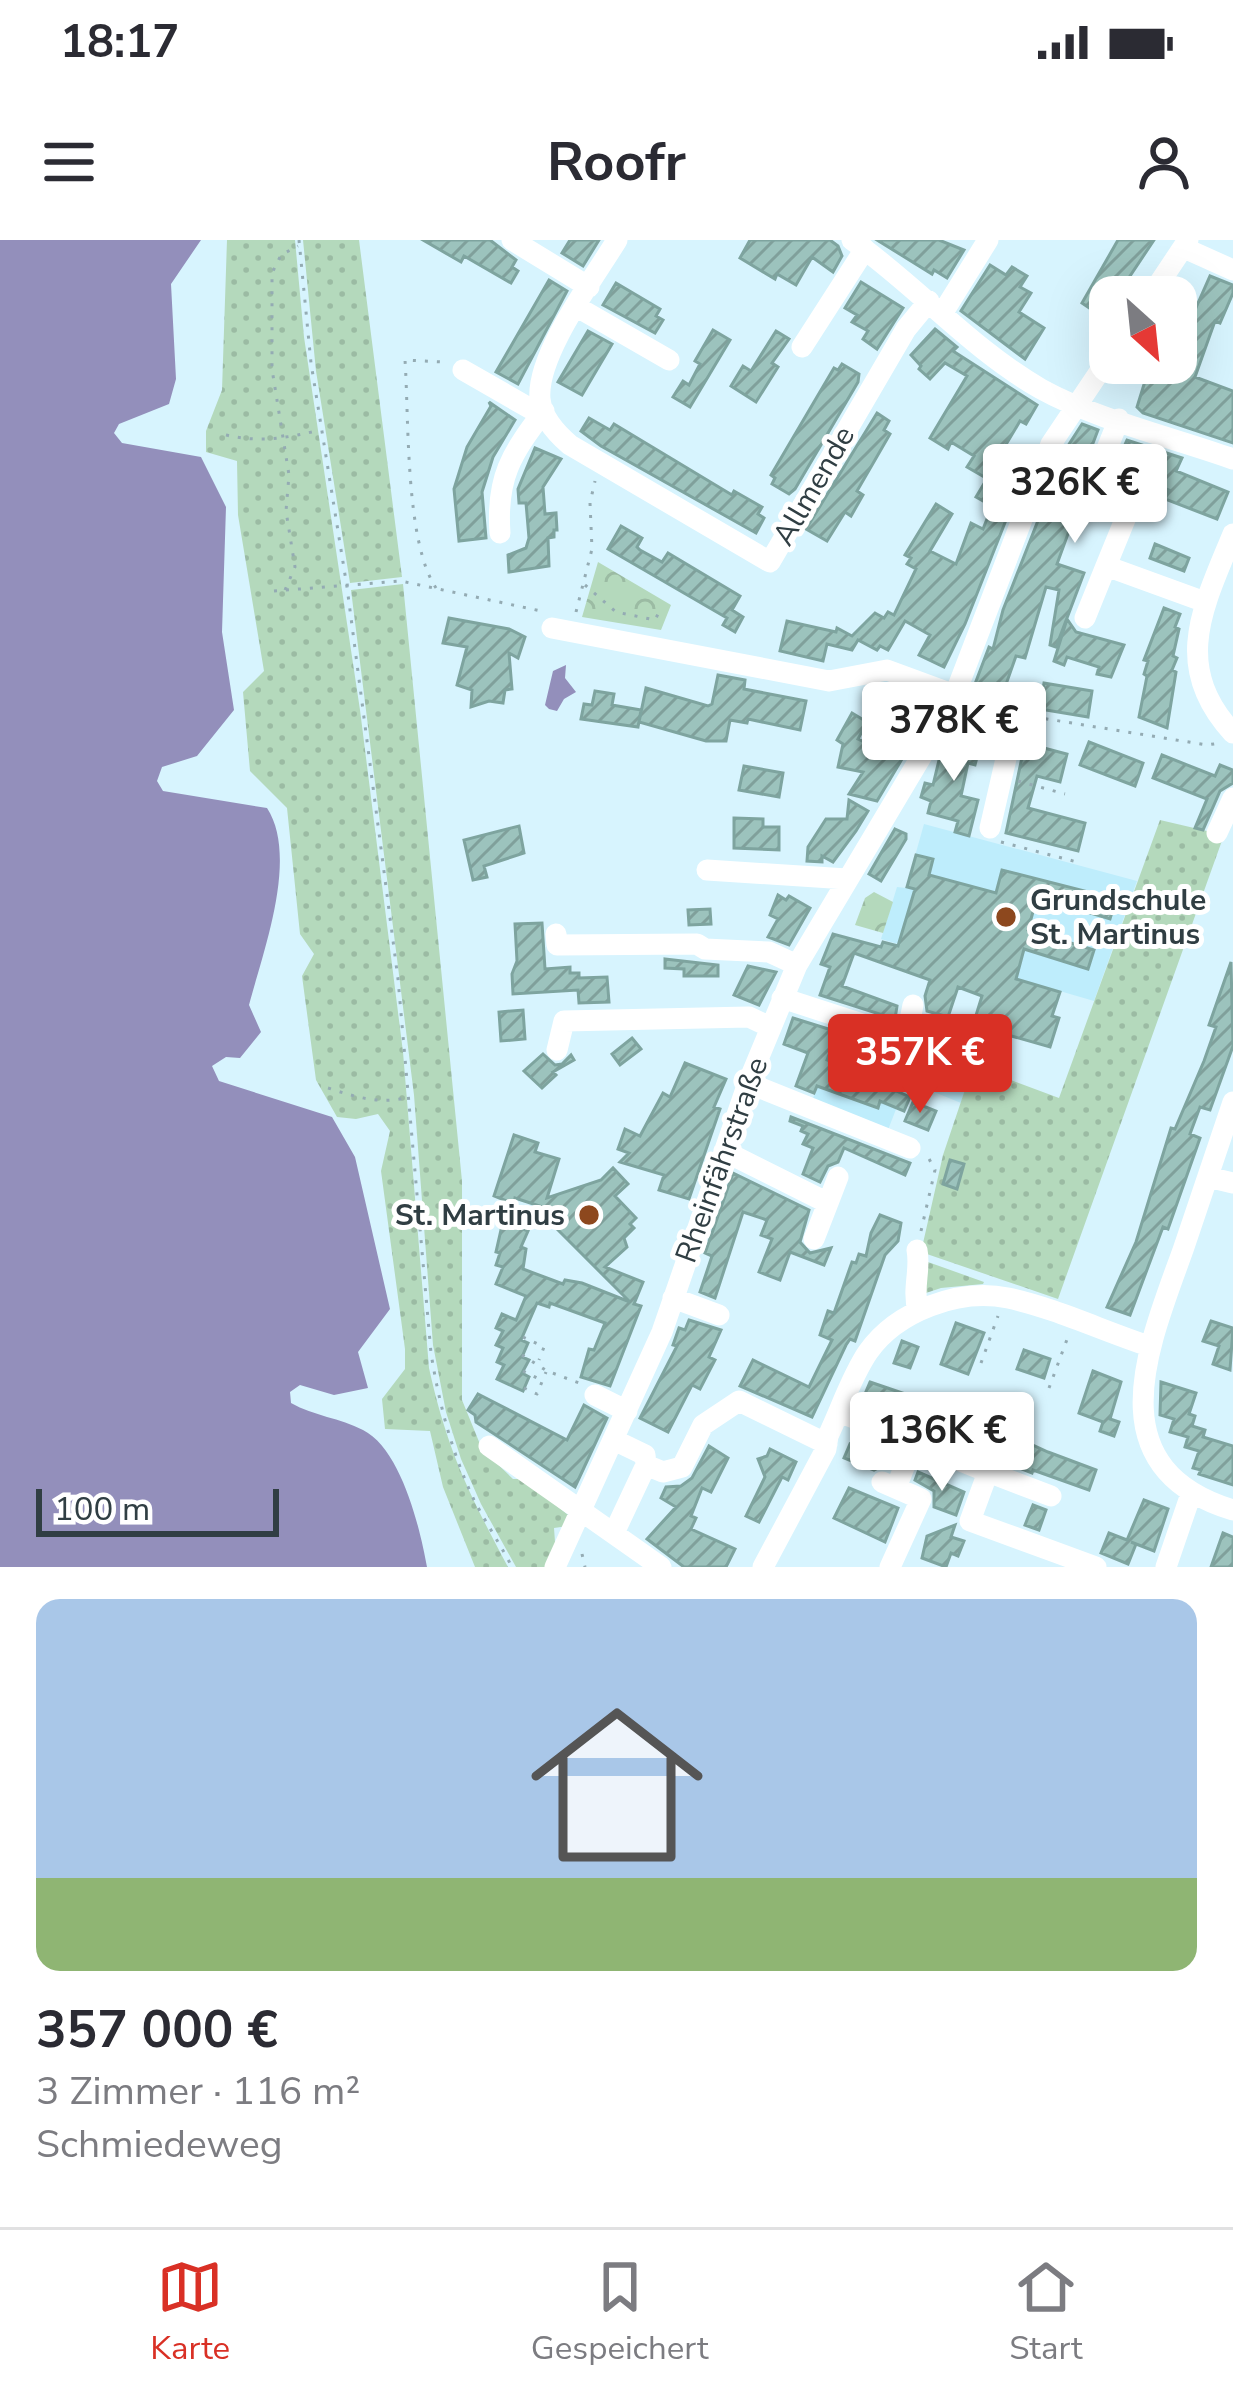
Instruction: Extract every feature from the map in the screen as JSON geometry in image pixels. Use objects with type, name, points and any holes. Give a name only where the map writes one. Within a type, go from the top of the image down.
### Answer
[{"type":"street","points":[[512,240],[669,360]]},
{"type":"street","points":[[500,533],[501,482],[520,442],[544,411],[542,372],[617,240]]},
{"type":"street","points":[[935,307],[988,240]]},
{"type":"street","points":[[802,347],[859,244],[981,349],[1028,380],[1119,419],[1233,459]]},
{"type":"street","points":[[1164,276],[1186,244],[1233,270]]},
{"type":"street","name":"Allmende","points":[[463,370],[531,409],[544,411],[570,445],[770,562],[906,328],[935,307]]},
{"type":"street","name":"Rheinfährstraße","points":[[555,1567],[674,1298],[748,1083],[797,964],[952,703],[1051,444],[1091,384]]},
{"type":"street","points":[[1098,471],[1119,419]]},
{"type":"street","points":[[1085,618],[1126,517]]},
{"type":"street","points":[[1233,534],[1205,602],[1196,639],[1198,669],[1213,709],[1233,736]]},
{"type":"street","points":[[1106,566],[1205,602]]},
{"type":"street","points":[[552,621],[829,681],[887,670],[952,703],[1002,739],[1009,754],[990,828]]},
{"type":"street","points":[[1217,832],[1233,799]]},
{"type":"street","points":[[706,870],[848,879]]},
{"type":"street","points":[[556,934],[556,945],[697,944],[705,950],[769,952],[797,964]]},
{"type":"street","points":[[782,998],[899,1036],[908,1030],[914,1005]]},
{"type":"street","points":[[557,1050],[564,1012],[748,1016],[770,1027]]},
{"type":"street","points":[[748,1083],[910,1148]]},
{"type":"street","points":[[1233,1102],[1149,1346],[1141,1399],[1146,1435],[1163,1465],[1192,1494],[1233,1510]]},
{"type":"street","points":[[724,1151],[828,1203]]},
{"type":"street","points":[[814,1239],[838,1177]]},
{"type":"street","points":[[1208,1178],[1233,1183]]},
{"type":"street","points":[[918,1310],[913,1291],[919,1256]]},
{"type":"street","points":[[763,1567],[785,1523],[794,1515],[872,1347],[918,1310],[963,1298],[1005,1297],[1149,1346]]},
{"type":"street","points":[[674,1298],[719,1316]]},
{"type":"street","points":[[592,1390],[627,1411]]},
{"type":"street","points":[[646,1465],[663,1472],[682,1467],[703,1425],[739,1401],[826,1444]]},
{"type":"street","points":[[839,1412],[1051,1496]]},
{"type":"street","points":[[614,1440],[645,1455],[646,1465],[614,1533]]},
{"type":"street","points":[[890,1567],[921,1498],[889,1485],[913,1444]]},
{"type":"street","points":[[489,1446],[661,1567]]},
{"type":"street","points":[[988,1472],[970,1521],[1096,1567]]},
{"type":"street","points":[[1166,1567],[1192,1494]]},
{"type":"path","points":[[285,590],[295,567],[286,511],[290,475],[272,369],[272,273],[280,255],[299,243],[411,1096],[425,1306],[442,1411],[472,1494],[512,1567]]},
{"type":"path","points":[[437,590],[427,575],[418,541],[405,359],[444,362],[463,370]]},
{"type":"path","points":[[226,435],[250,441],[282,439],[322,429]]},
{"type":"path","points":[[574,617],[592,549],[592,486],[605,464]]},
{"type":"path","points":[[274,591],[401,581],[552,621]]},
{"type":"path","points":[[583,584],[616,612],[655,620],[660,610]]},
{"type":"path","points":[[998,711],[1207,746],[1233,736]]},
{"type":"path","points":[[1005,778],[1065,794]]},
{"type":"path","points":[[990,828],[992,839],[1077,862]]},
{"type":"path","points":[[328,1088],[366,1100],[392,1102],[411,1096]]},
{"type":"path","points":[[910,1148],[928,1156],[935,1170],[919,1256]]},
{"type":"path","points":[[981,1363],[1005,1297]]},
{"type":"path","points":[[1049,1388],[1073,1321]]},
{"type":"path","points":[[523,1337],[544,1347],[538,1362]]},
{"type":"path","points":[[523,1354],[547,1371],[592,1390]]},
{"type":"path","points":[[523,1371],[543,1381]]},
{"type":"path","points":[[524,1388],[537,1394],[547,1371]]},
{"type":"path","points":[[582,1554],[585,1567]]},
{"type":"shaded area","points":[[0,240],[201,240],[171,284],[176,379],[169,404],[119,424],[114,433],[122,443],[201,457],[226,507],[222,632],[234,710],[197,756],[162,767],[157,781],[163,791],[267,808],[276,828],[280,852],[275,905],[249,1005],[261,1032],[240,1058],[226,1057],[212,1066],[219,1081],[332,1117],[355,1157],[390,1309],[358,1352],[368,1388],[334,1395],[300,1385],[290,1392],[291,1403],[363,1430],[388,1454],[407,1491],[427,1567],[0,1567]]},
{"type":"shaded area","points":[[566,665],[565,678],[576,692],[557,711],[549,709],[545,705],[553,671]]},
{"type":"shaded area","name":"Grundschule St. Martinus","points":[[924,824],[1137,881],[1094,1001],[881,939],[897,887],[906,888]]},
{"type":"shaded area","points":[[843,1022],[973,1066],[961,1103],[907,1081],[886,1135],[810,1106]]},
{"type":"green space","points":[[227,240],[295,240],[304,337],[360,710],[403,1052],[429,1368],[461,1471],[508,1567],[475,1567],[443,1487],[430,1431],[385,1429],[382,1399],[405,1369],[381,1171],[390,1131],[378,1114],[337,1117],[316,1080],[302,976],[314,954],[300,934],[287,808],[250,771],[243,692],[264,671],[238,515],[237,461],[206,452],[206,431],[222,390]]},
{"type":"green space","points":[[303,240],[359,240],[402,577],[350,583],[316,371]]},
{"type":"green space","points":[[598,562],[671,605],[661,630],[582,617]]},
{"type":"green space","points":[[403,584],[462,1181],[462,1400],[482,1449],[513,1479],[523,1479],[572,1518],[568,1526],[554,1528],[556,1556],[550,1567],[516,1567],[481,1504],[446,1412],[433,1345],[414,1095],[351,590]]},
{"type":"green space","points":[[1160,820],[1224,835],[1058,1299],[921,1252],[943,1155],[973,1066],[1059,1098]]},
{"type":"green space","points":[[874,892],[893,902],[883,933],[855,925],[865,898]]},
{"type":"green space","points":[[928,1262],[984,1282],[920,1295]]},
{"type":"building","points":[[423,240],[490,240],[516,260],[512,267],[518,271],[511,283],[464,256],[461,262]]},
{"type":"building","points":[[570,240],[599,240],[583,266],[562,253]]},
{"type":"building","points":[[750,240],[830,240],[842,256],[833,272],[812,257],[796,285],[777,274],[775,279],[740,258]]},
{"type":"building","points":[[877,240],[939,240],[964,250],[947,278],[934,270],[932,274]]},
{"type":"building","points":[[1118,240],[1154,240],[1130,276],[1097,276]]},
{"type":"building","points":[[990,265],[1006,275],[1012,267],[1027,276],[1020,287],[1031,293],[1019,312],[1044,328],[1025,359],[961,311]]},
{"type":"building","points":[[1210,276],[1233,285],[1197,371],[1197,305]]},
{"type":"building","points":[[549,280],[567,291],[518,384],[496,372]]},
{"type":"building","points":[[861,282],[903,308],[877,349],[863,339],[868,331],[852,322],[857,315],[845,308]]},
{"type":"building","points":[[616,283],[660,309],[656,316],[663,320],[655,333],[603,305]]},
{"type":"building","points":[[935,329],[957,347],[953,351],[1037,405],[1026,424],[1020,421],[986,478],[967,467],[974,456],[951,442],[948,449],[930,438],[967,376],[945,363],[930,379],[919,369],[911,355]]},
{"type":"building","points":[[713,330],[730,340],[690,407],[673,397],[683,381],[689,385],[700,364],[695,361]]},
{"type":"building","points":[[588,331],[612,344],[582,395],[558,382]]},
{"type":"building","points":[[776,331],[789,339],[772,363],[778,367],[756,402],[731,386],[743,366],[751,371]]},
{"type":"building","points":[[842,364],[859,374],[858,382],[789,494],[772,484],[775,478],[771,475],[834,368]]},
{"type":"building","points":[[1197,378],[1233,391],[1233,443],[1143,413],[1137,407],[1144,384],[1197,384]]},
{"type":"building","points":[[489,402],[515,420],[493,457],[482,492],[486,538],[459,541],[454,489],[467,447]]},
{"type":"building","points":[[877,413],[889,421],[884,430],[890,434],[857,491],[863,495],[851,516],[845,512],[827,541],[806,529]]},
{"type":"building","points":[[589,418],[610,430],[614,424],[732,495],[734,491],[762,507],[758,514],[764,518],[756,533],[601,446],[581,431]]},
{"type":"building","points":[[1082,424],[1098,430],[1083,474],[1091,484],[1108,482],[1127,440],[1182,458],[1176,471],[1228,492],[1217,519],[1165,499],[1169,490],[1123,472],[1109,509],[1081,498],[1057,564],[1084,573],[1056,647],[1050,645],[1059,590],[1046,587],[1025,658],[1016,656],[998,707],[970,697],[989,647],[993,649],[1003,610],[1066,449]]},
{"type":"building","points":[[535,448],[561,459],[543,487],[545,514],[556,513],[557,530],[548,538],[549,566],[509,572],[508,555],[526,548],[529,538],[526,503],[519,503],[518,489]]},
{"type":"building","points":[[988,477],[1011,490],[999,510],[976,497]]},
{"type":"building","points":[[936,504],[952,514],[930,551],[956,564],[971,523],[983,529],[991,509],[1008,515],[944,667],[919,655],[930,635],[905,621],[888,650],[858,640],[852,650],[827,644],[823,661],[780,651],[787,621],[836,632],[837,628],[852,636],[875,613],[884,618],[888,612],[894,615],[916,569],[907,564],[911,558],[905,555]]},
{"type":"building","points":[[621,526],[642,538],[640,550],[662,562],[668,553],[740,596],[732,610],[743,617],[735,632],[723,625],[727,618],[608,549]]},
{"type":"building","points":[[1155,544],[1189,558],[1184,571],[1150,558]]},
{"type":"building","points":[[1164,608],[1180,614],[1167,728],[1139,717],[1147,676],[1148,661],[1144,660]]},
{"type":"building","points":[[449,618],[509,629],[525,637],[518,658],[509,653],[512,689],[505,690],[503,703],[489,701],[471,707],[472,690],[457,685],[467,647],[443,643]]},
{"type":"building","points":[[1067,619],[1076,632],[1124,645],[1111,677],[1097,674],[1099,667],[1067,657],[1064,665],[1054,661]]},
{"type":"building","points":[[718,675],[745,680],[744,689],[806,701],[800,730],[730,720],[726,741],[706,741],[639,722],[646,688],[708,706]]},
{"type":"building","points":[[1044,683],[1092,691],[1088,717],[1040,709]]},
{"type":"building","points":[[892,688],[935,704],[907,751],[872,711]]},
{"type":"building","points":[[595,691],[614,694],[612,705],[641,710],[638,727],[581,719],[584,704],[592,705]]},
{"type":"building","points":[[852,713],[867,722],[858,739],[902,759],[877,801],[849,794],[863,772],[838,767],[843,744],[837,740]]},
{"type":"building","points":[[1016,713],[1030,718],[1026,741],[1013,731]]},
{"type":"building","points":[[955,730],[981,742],[975,765],[968,763],[961,796],[978,800],[969,836],[955,832],[958,821],[928,813],[931,801],[921,797],[925,783],[933,785],[940,756],[947,758]]},
{"type":"building","points":[[1089,742],[1143,763],[1135,786],[1080,765]]},
{"type":"building","points":[[1025,743],[1067,754],[1060,782],[1037,776],[1028,808],[1085,823],[1078,851],[1006,833]]},
{"type":"building","points":[[1162,755],[1215,776],[1220,765],[1233,770],[1233,783],[1220,791],[1203,830],[1195,828],[1207,799],[1153,778]]},
{"type":"building","points":[[744,766],[783,773],[779,797],[739,790]]},
{"type":"building","points":[[849,800],[868,811],[856,831],[833,862],[822,856],[822,862],[807,861],[808,847],[826,819],[847,819]]},
{"type":"building","points":[[734,818],[763,819],[763,827],[779,827],[779,850],[734,848]]},
{"type":"building","points":[[519,826],[524,853],[484,866],[487,877],[473,880],[464,840]]},
{"type":"building","points":[[895,829],[906,834],[906,839],[881,881],[869,874]]},
{"type":"building","points":[[916,855],[933,859],[929,875],[996,893],[1002,870],[1116,899],[1110,919],[1037,897],[1028,930],[1094,950],[1088,969],[1024,949],[1016,979],[1060,992],[1052,1016],[1059,1018],[1050,1047],[973,1025],[982,996],[958,987],[948,1017],[927,1011],[930,980],[854,953],[842,986],[897,1006],[895,1019],[820,995],[830,967],[821,964],[833,934],[881,947],[883,942],[898,946],[915,889],[907,887]]},
{"type":"building","points":[[778,895],[810,908],[789,945],[768,937],[778,919],[770,915]]},
{"type":"building","points":[[710,909],[711,924],[689,925],[688,910]]},
{"type":"building","points":[[542,923],[545,969],[570,967],[570,973],[579,973],[579,978],[607,977],[609,1002],[579,1003],[578,990],[513,994],[515,924]]},
{"type":"building","points":[[665,959],[718,965],[718,976],[684,976],[684,969],[665,968]]},
{"type":"building","points":[[1231,962],[1233,1046],[1210,1110],[1200,1107],[1190,1134],[1200,1138],[1168,1229],[1163,1227],[1130,1315],[1107,1307],[1136,1242],[1171,1128],[1175,1129],[1204,1061],[1216,1027],[1209,1025]]},
{"type":"building","points":[[748,966],[776,972],[759,1005],[734,995]]},
{"type":"building","points":[[523,1010],[525,1039],[501,1041],[499,1012]]},
{"type":"building","points":[[793,1018],[838,1032],[827,1060],[896,1086],[894,1090],[910,1097],[904,1111],[880,1101],[878,1108],[817,1086],[814,1093],[796,1086],[808,1053],[784,1044]]},
{"type":"building","points":[[632,1038],[641,1049],[620,1065],[612,1054]]},
{"type":"building","points":[[543,1054],[555,1065],[571,1055],[574,1060],[553,1072],[556,1075],[542,1088],[524,1071]]},
{"type":"building","points":[[685,1063],[726,1079],[689,1199],[659,1190],[664,1175],[620,1162],[629,1153],[618,1149],[625,1129],[640,1136],[663,1093],[670,1097]]},
{"type":"building","points":[[913,1102],[936,1111],[928,1130],[905,1121]]},
{"type":"building","points":[[791,1117],[910,1163],[905,1175],[844,1148],[820,1182],[803,1174],[813,1148],[803,1144],[808,1134]]},
{"type":"building","points":[[514,1135],[538,1143],[535,1152],[559,1159],[547,1198],[601,1180],[613,1168],[628,1184],[615,1196],[636,1218],[630,1224],[634,1228],[624,1238],[627,1247],[605,1267],[643,1282],[634,1304],[641,1306],[610,1386],[581,1377],[589,1349],[594,1350],[605,1323],[550,1303],[549,1307],[537,1303],[521,1340],[528,1343],[522,1357],[529,1360],[522,1373],[529,1377],[523,1391],[497,1379],[504,1365],[497,1362],[503,1348],[496,1345],[503,1331],[496,1328],[502,1314],[516,1320],[526,1296],[496,1284],[503,1267],[496,1265],[500,1253],[496,1252],[503,1221],[528,1231],[521,1247],[526,1249],[523,1269],[563,1284],[565,1280],[582,1283],[630,1302],[555,1227],[561,1213],[494,1196]]},
{"type":"building","points":[[950,1160],[964,1164],[957,1189],[943,1184]]},
{"type":"building","points":[[733,1173],[809,1210],[800,1242],[810,1253],[831,1248],[824,1265],[790,1252],[780,1280],[759,1272],[772,1239],[761,1235],[767,1220],[743,1212],[715,1298],[700,1292],[712,1256],[705,1253]]},
{"type":"building","points":[[880,1215],[901,1223],[898,1241],[885,1255],[855,1341],[850,1339],[846,1345],[812,1417],[740,1386],[753,1360],[809,1387],[832,1340],[820,1335],[828,1311],[834,1313],[852,1262],[856,1263],[859,1254],[866,1256]]},
{"type":"building","points":[[689,1320],[721,1330],[709,1357],[715,1360],[700,1389],[692,1385],[668,1432],[640,1418],[677,1346],[673,1345],[679,1328],[685,1330]]},
{"type":"building","points":[[1211,1321],[1233,1328],[1230,1370],[1213,1364],[1219,1346],[1203,1341]]},
{"type":"building","points":[[956,1323],[984,1333],[968,1374],[941,1364]]},
{"type":"building","points":[[902,1341],[918,1347],[910,1368],[894,1363]]},
{"type":"building","points":[[1024,1350],[1050,1359],[1044,1378],[1017,1369]]},
{"type":"building","points":[[1093,1371],[1121,1382],[1110,1419],[1119,1422],[1114,1436],[1100,1431],[1103,1422],[1079,1413]]},
{"type":"building","points":[[870,1382],[999,1426],[1096,1470],[1089,1490],[1032,1473],[869,1408],[873,1397],[865,1394]]},
{"type":"building","points":[[1161,1382],[1196,1393],[1189,1414],[1195,1416],[1192,1426],[1205,1430],[1203,1437],[1233,1446],[1233,1485],[1193,1468],[1199,1451],[1185,1447],[1188,1437],[1170,1432],[1174,1419],[1160,1415]]},
{"type":"building","points":[[478,1394],[567,1440],[584,1405],[607,1418],[575,1487],[476,1422],[468,1410]]},
{"type":"building","points":[[850,1444],[884,1457],[880,1467],[874,1470],[844,1458]]},
{"type":"building","points":[[709,1446],[728,1458],[711,1492],[702,1488],[691,1529],[735,1549],[726,1567],[684,1567],[647,1539],[676,1507],[661,1498],[666,1487],[681,1486],[692,1478]]},
{"type":"building","points":[[770,1449],[796,1462],[788,1480],[782,1477],[759,1522],[746,1516],[765,1477],[758,1459]]},
{"type":"building","points":[[918,1472],[964,1492],[956,1515],[934,1507],[934,1491],[915,1480]]},
{"type":"building","points":[[849,1488],[898,1508],[885,1542],[834,1518]]},
{"type":"building","points":[[1144,1500],[1168,1509],[1154,1551],[1131,1542],[1136,1544],[1128,1564],[1101,1553],[1109,1533],[1127,1540]]},
{"type":"building","points":[[1033,1505],[1046,1510],[1039,1530],[1025,1525]]},
{"type":"building","points":[[955,1525],[951,1537],[964,1541],[958,1556],[951,1553],[946,1567],[922,1558],[927,1536]]},
{"type":"building","points":[[1223,1533],[1233,1537],[1233,1567],[1211,1567]]},
{"type":"place","name":"Grundschule St. Martinus","points":[[1006,917]]},
{"type":"place","name":"St. Martinus","points":[[589,1215]]}]
